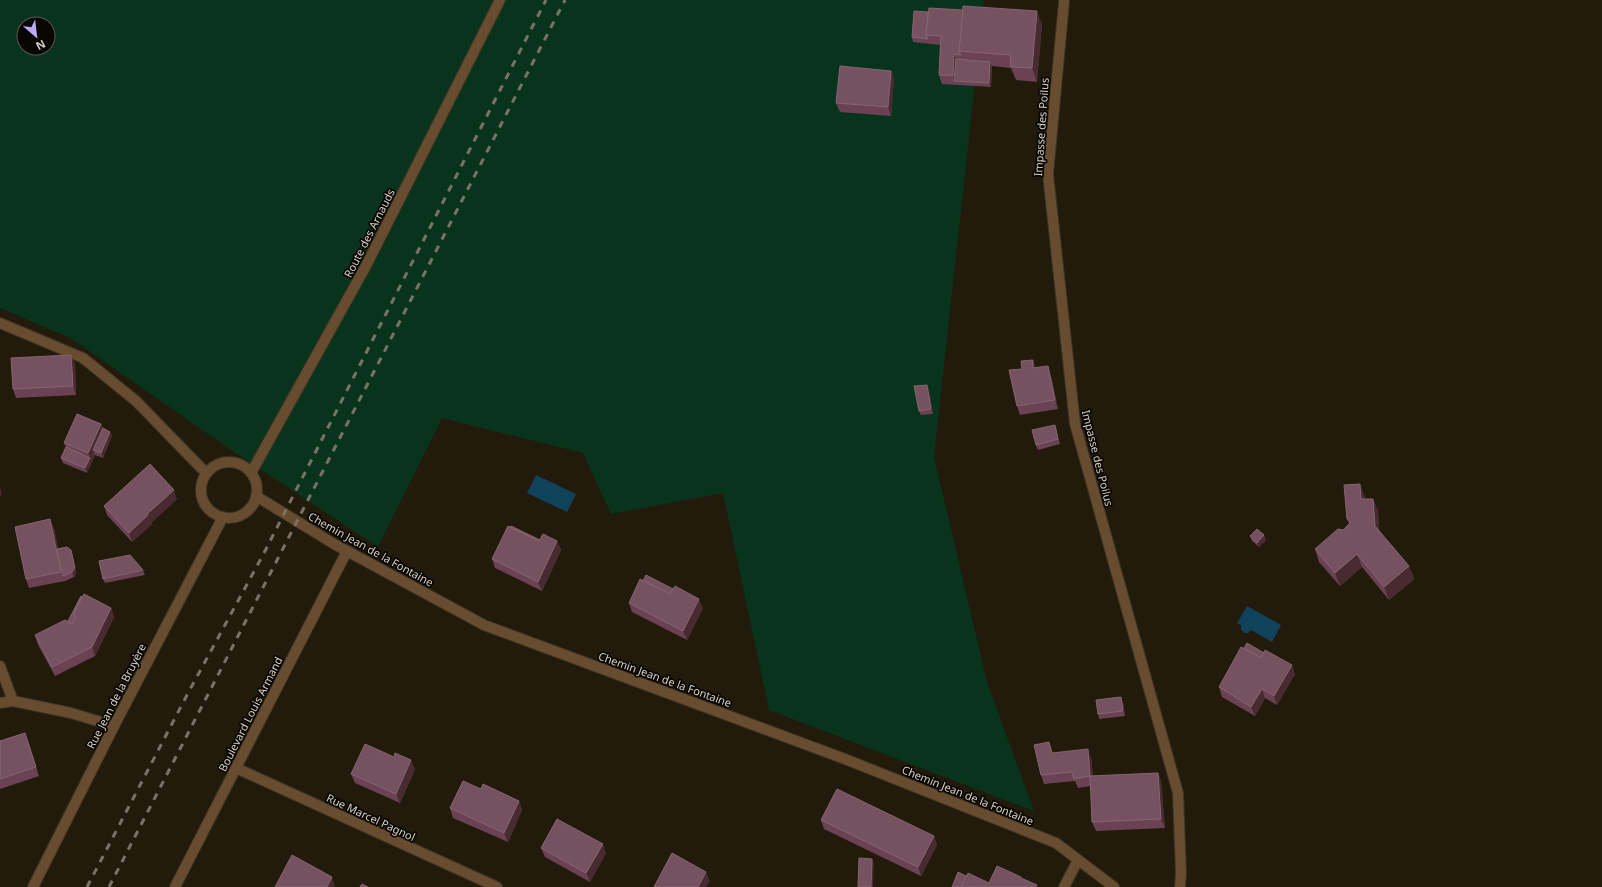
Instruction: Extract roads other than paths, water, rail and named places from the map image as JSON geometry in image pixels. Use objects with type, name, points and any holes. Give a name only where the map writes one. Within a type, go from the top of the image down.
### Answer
[{"type":"street","name":"Route des Arnauds","points":[[251,473],[367,264],[500,0]]},
{"type":"street","name":"Impasse des Poilus","points":[[1064,2],[1048,174],[1075,424],[1178,793],[1181,873],[1180,887]]},
{"type":"street","points":[[0,323],[83,358],[136,401],[206,473]]},
{"type":"street","points":[[225,462],[235,462],[244,466],[251,473],[256,486],[256,496],[253,504],[242,514],[232,517],[223,517],[215,514],[207,508],[202,500],[201,484],[206,473],[214,466],[225,462]]},
{"type":"street","name":"Chemin Jean de la Fontaine","points":[[256,496],[347,551],[484,625],[860,764],[1056,844],[1114,887]]},
{"type":"street","name":"Rue Jean de la Bruyère","points":[[33,887],[114,726],[223,517]]},
{"type":"street","name":"Boulevard Louis Armand","points":[[175,887],[347,551]]},
{"type":"street","points":[[0,666],[13,701]]},
{"type":"street","points":[[0,703],[13,701],[71,713],[114,726]]},
{"type":"street","name":"Rue Marcel Pagnol","points":[[236,768],[497,887]]},
{"type":"street","points":[[1064,887],[1078,860]]},
{"type":"water","points":[[536,475],[576,494],[567,512],[527,493]]},
{"type":"water","points":[[1247,606],[1281,625],[1272,642],[1251,630],[1248,633],[1244,633],[1241,629],[1241,625],[1237,623]]},
{"type":"railway","points":[[87,887],[187,695],[264,553],[546,0]]},
{"type":"railway","points":[[109,887],[565,0]]}]
